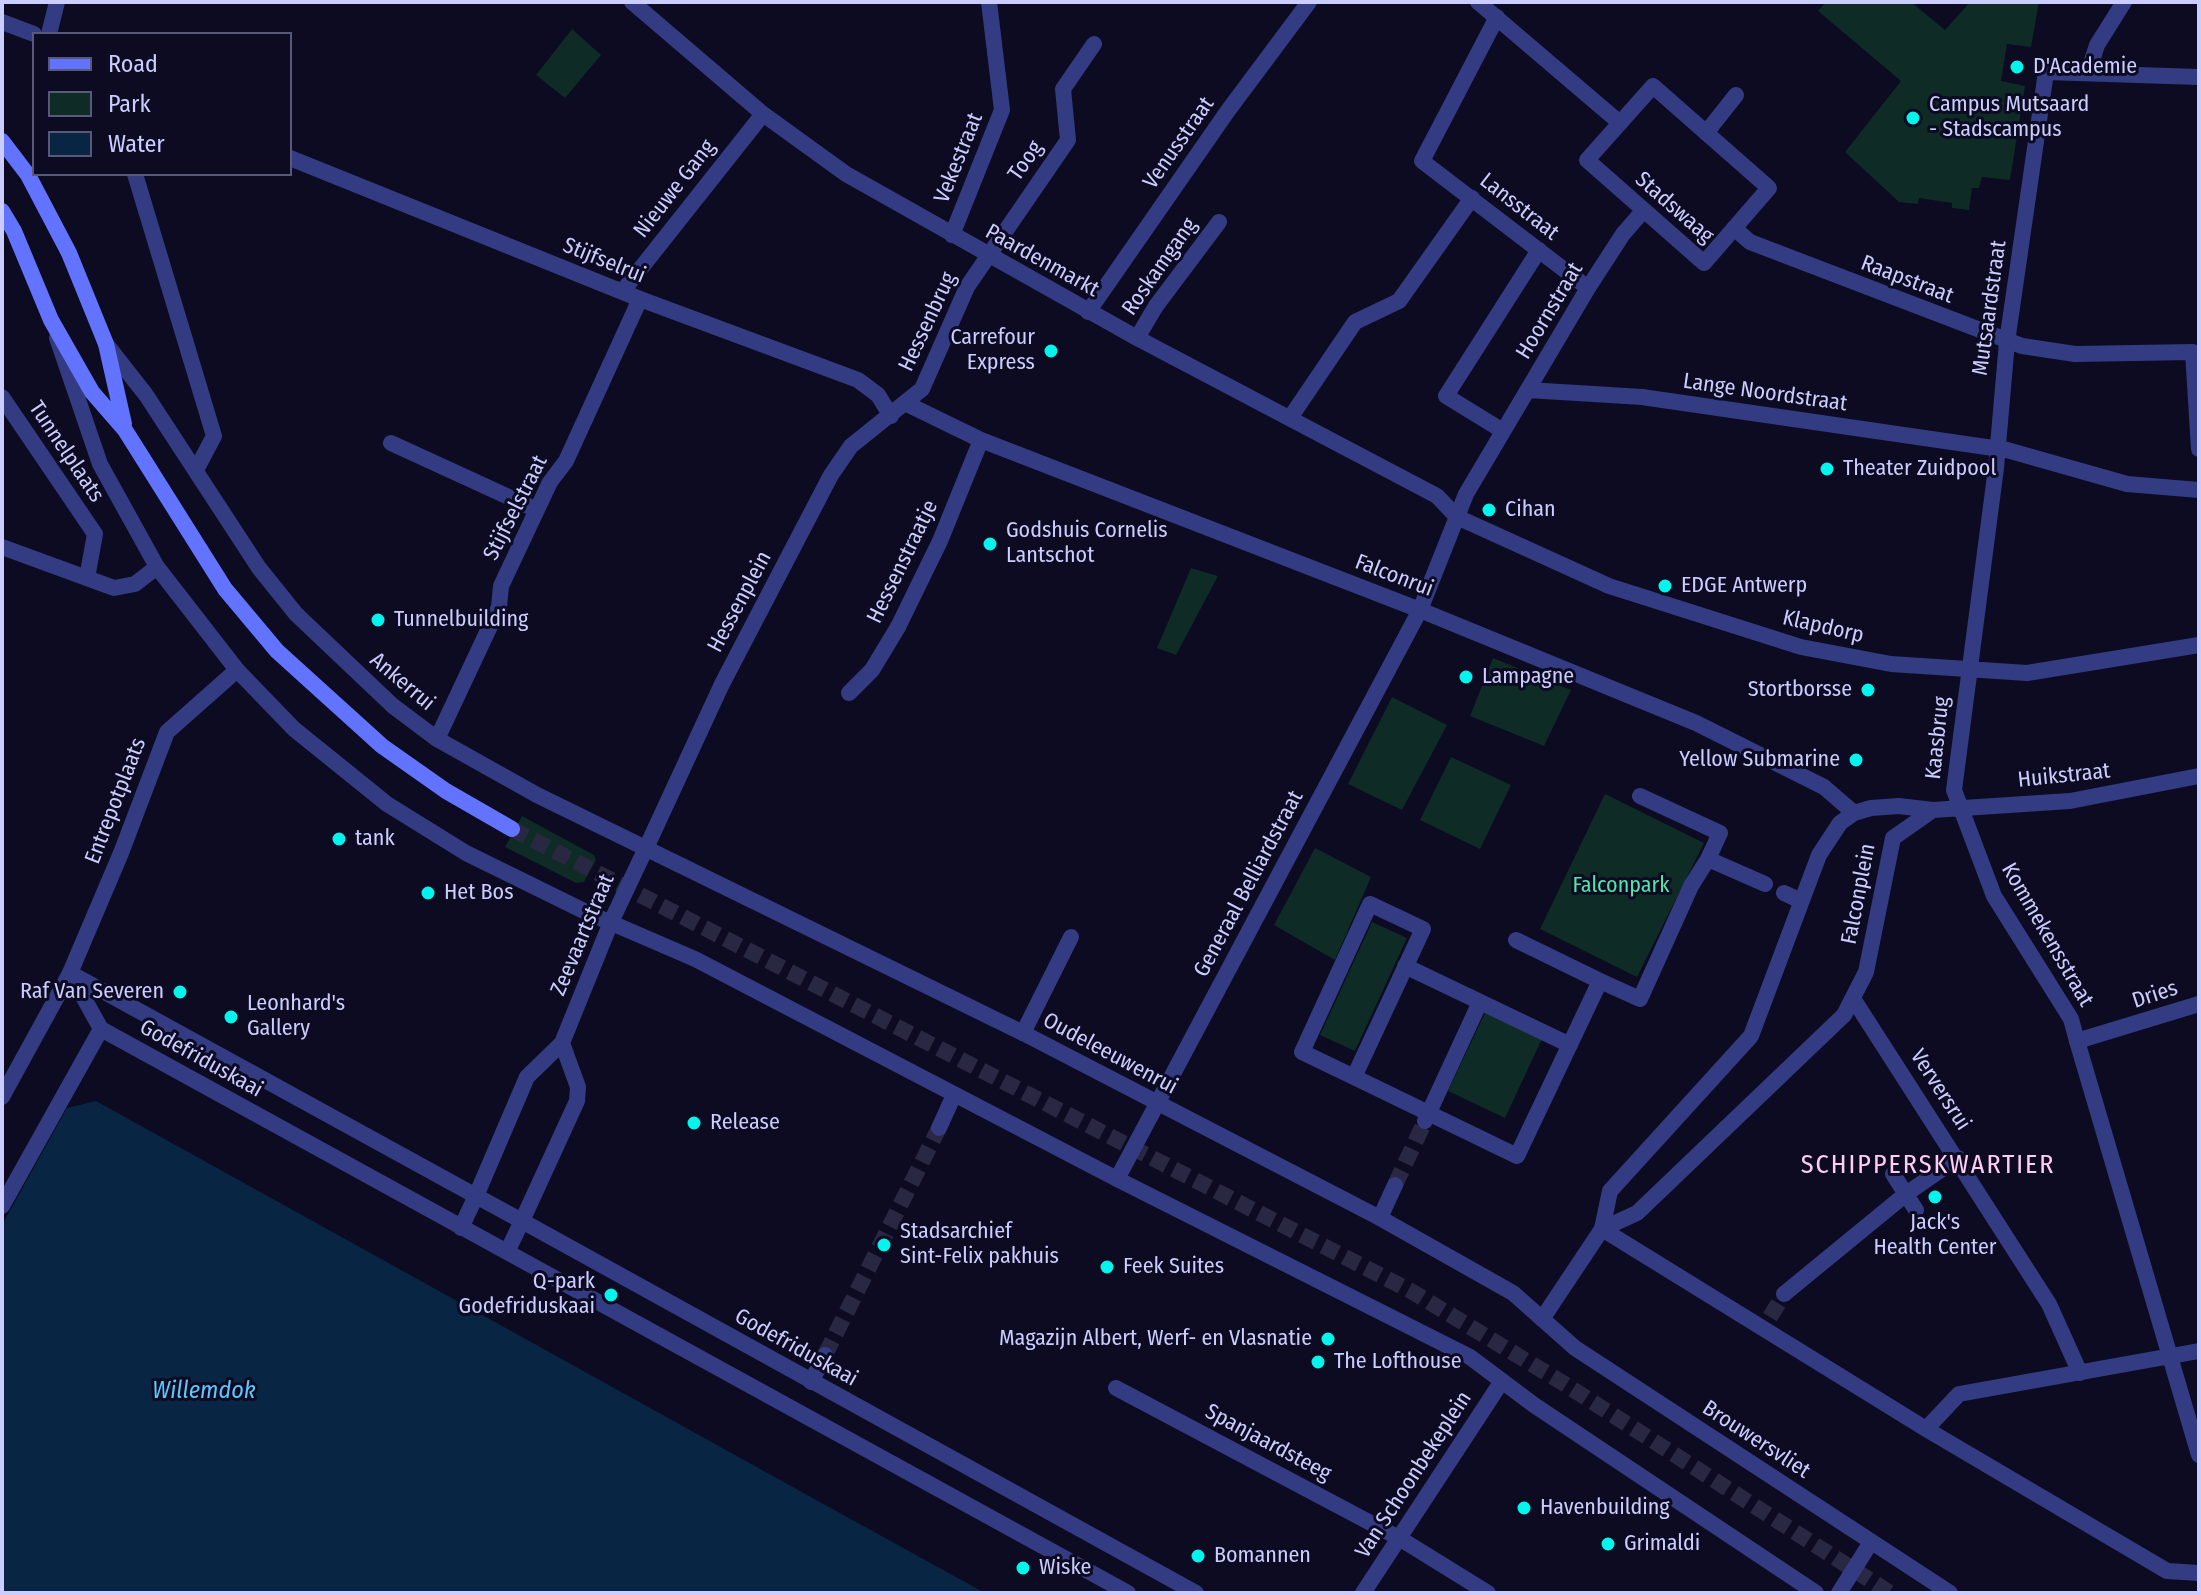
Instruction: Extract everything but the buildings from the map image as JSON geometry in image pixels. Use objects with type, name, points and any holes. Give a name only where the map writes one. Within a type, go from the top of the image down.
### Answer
[{"type":"main road","name":"Ankerrui","points":[[2,141],[28,175],[50,214],[106,344],[125,430]]},
{"type":"main road","name":"Ankerrui","points":[[2,211],[21,246],[51,320],[92,392],[125,430],[225,589],[277,651],[382,746],[446,791],[512,829]]},
{"type":"street","points":[[50,32],[57,2]]},
{"type":"street","name":"Paardenmarkt","points":[[632,2],[763,114],[846,174],[1088,312],[1437,496],[1457,517]]},
{"type":"street","name":"Vekestraat","points":[[952,235],[1002,110],[989,2]]},
{"type":"street","name":"Venusstraat","points":[[1088,312],[1227,112],[1309,2]]},
{"type":"street","points":[[1478,2],[1620,123]]},
{"type":"street","points":[[2124,2],[2097,45],[2088,73],[2199,77]]},
{"type":"street","name":"Lansstraat","points":[[1497,17],[1422,161],[1588,288]]},
{"type":"street","points":[[2,22],[32,33]]},
{"type":"street","name":"Toog","points":[[986,256],[1068,140],[1063,89],[1094,44]]},
{"type":"street","name":"Mutsaardstraat","points":[[1967,671],[1996,468],[1995,450],[2007,342],[2046,72],[2088,73]]},
{"type":"street","name":"Stadswaag","points":[[1653,86],[1706,133],[1769,188],[1704,263],[1587,160],[1653,86]]},
{"type":"street","points":[[1706,133],[1736,95]]},
{"type":"street","name":"Nieuwe Gang","points":[[622,292],[763,114]]},
{"type":"street","name":"Stijfselrui","points":[[292,159],[622,292],[858,380],[878,395],[891,416]]},
{"type":"street","points":[[136,176],[214,436],[196,470]]},
{"type":"street","points":[[1290,418],[1355,322],[1399,301],[1472,198]]},
{"type":"street","name":"Hoornstraat","points":[[1457,517],[1501,435],[1588,288],[1623,234],[1644,210]]},
{"type":"street","name":"Roskamgang","points":[[1137,338],[1156,306],[1219,222]]},
{"type":"street","name":"Stadswaag","points":[[1734,228],[1750,242]]},
{"type":"street","name":"Raapstraat","points":[[1750,242],[2007,342],[2075,354],[2193,352],[2199,449]]},
{"type":"street","points":[[1501,435],[1446,396],[1539,250]]},
{"type":"street","name":"Hessenbrug","points":[[907,404],[922,389],[967,287],[986,256]]},
{"type":"street","name":"Stijfselstraat","points":[[437,739],[499,607],[501,586],[537,510],[566,461],[640,299]]},
{"type":"street","points":[[51,320],[100,464],[157,567],[237,670],[294,729],[387,804],[466,853],[695,959],[1117,1179],[1470,1357],[1816,1593]]},
{"type":"street","name":"Ankerrui","points":[[106,344],[146,395],[259,568],[296,614],[393,706],[437,739],[537,795],[647,846]]},
{"type":"street","name":"Lange Noordstraat","points":[[1528,390],[1642,397],[1995,450],[2069,466],[2127,484],[2199,490]]},
{"type":"street","name":"Tunnelplaats","points":[[2,397],[95,534],[94,553],[87,578]]},
{"type":"street","name":"Hessenplein","points":[[647,846],[722,684],[831,475],[851,446],[907,404]]},
{"type":"street","name":"Falconrui","points":[[907,404],[981,440],[1420,610],[1696,723],[1824,787],[1854,813]]},
{"type":"street","name":"Hessenstraatje","points":[[849,693],[872,670],[898,627],[940,541],[981,440]]},
{"type":"street","points":[[391,443],[537,510]]},
{"type":"street","name":"Generaal Belliardstraat","points":[[1117,1179],[1420,610],[1457,517]]},
{"type":"street","name":"Klapdorp","points":[[1457,517],[1609,586],[1801,647],[1891,664],[2027,673],[2199,645]]},
{"type":"street","points":[[2,547],[114,588],[135,584],[157,567]]},
{"type":"street","name":"Entrepotplaats","points":[[2,1097],[70,973],[121,853],[167,732],[237,670]]},
{"type":"street","name":"Kaasbrug","points":[[1959,808],[1954,790],[1967,671]]},
{"type":"street","name":"Huikstraat","points":[[1933,810],[2070,801],[2199,776]]},
{"type":"street","points":[[1516,940],[1640,999],[1691,886],[1720,833],[1640,796]]},
{"type":"street","name":"Falconplein","points":[[1542,1319],[1602,1229],[1610,1191],[1751,1036],[1801,901],[1829,836],[1854,813],[1899,806],[1933,810]]},
{"type":"street","name":"Kommekensstraat","points":[[1959,808],[1994,896],[2071,1019],[2199,1455]]},
{"type":"street","name":"Falconplein","points":[[1602,1229],[1637,1213],[1833,1027],[1854,1000],[1866,972],[1887,851],[1893,838],[1903,828],[1933,810]]},
{"type":"street","name":"Zeevaartstraat","points":[[461,1228],[527,1077],[562,1043],[611,922],[647,846]]},
{"type":"street","name":"Oudeleeuwenrui","points":[[647,846],[1023,1033],[1380,1218],[1513,1293],[1542,1319]]},
{"type":"street","points":[[1708,859],[1765,884]]},
{"type":"street","points":[[1784,893],[1801,901]]},
{"type":"street","points":[[1354,1077],[1423,929],[1370,904],[1302,1052],[1426,1117],[1517,1156],[1600,981]]},
{"type":"street","points":[[1023,1033],[1071,937]]},
{"type":"street","points":[[1405,966],[1570,1045]]},
{"type":"street","points":[[2,1206],[101,1029],[70,973]]},
{"type":"street","name":"Godefriduskaai","points":[[70,973],[1196,1593]]},
{"type":"street","name":"Verversrui","points":[[1854,1000],[2049,1304],[2080,1373]]},
{"type":"street","points":[[1426,1117],[1480,1002]]},
{"type":"street","name":"Dries","points":[[2077,1041],[2199,1004]]},
{"type":"street","name":"Godefriduskaai","points":[[101,1029],[1128,1593]]},
{"type":"street","points":[[507,1252],[577,1101],[578,1087],[562,1043]]},
{"type":"street","points":[[939,1128],[954,1095]]},
{"type":"street","points":[[1784,1294],[1906,1194],[1958,1158]]},
{"type":"street","points":[[1893,1174],[1916,1210]]},
{"type":"street","points":[[1380,1218],[1395,1185]]},
{"type":"street","points":[[1602,1229],[1766,1323],[1926,1429],[2167,1571],[2199,1573]]},
{"type":"street","name":"Brouwersvliet","points":[[1542,1319],[1575,1348],[1950,1593]]},
{"type":"street","points":[[1926,1429],[1959,1394],[2169,1359],[2199,1351]]},
{"type":"street","points":[[811,1382],[825,1355]]},
{"type":"street","name":"Van Schoonbekeplein","points":[[1363,1593],[1502,1381]]},
{"type":"street","name":"Spanjaardsteeg","points":[[1116,1388],[1399,1538],[1488,1593]]},
{"type":"street","points":[[1839,1593],[1871,1542]]},
{"type":"green space","points":[[1826,2],[1911,2],[1945,30],[1970,2],[2039,2],[2031,47],[2007,44],[2001,81],[2025,86],[2010,180],[1982,177],[1979,188],[1972,188],[1969,210],[1952,208],[1952,203],[1919,198],[1918,204],[1899,202],[1845,152],[1901,81],[1818,11]]},
{"type":"green space","points":[[572,29],[601,55],[565,98],[536,75]]},
{"type":"green space","points":[[1191,568],[1218,576],[1176,655],[1157,648]]},
{"type":"green space","points":[[1493,658],[1571,690],[1544,746],[1470,716]]},
{"type":"green space","points":[[1392,697],[1447,725],[1402,810],[1348,784]]},
{"type":"green space","points":[[1451,757],[1511,785],[1480,849],[1420,820]]},
{"type":"green space","name":"Falconpark","points":[[1605,794],[1704,843],[1637,977],[1540,929]]},
{"type":"green space","points":[[522,816],[594,855],[596,860],[584,882],[576,883],[505,847]]},
{"type":"green space","points":[[1315,848],[1371,877],[1335,960],[1274,925]]},
{"type":"green space","points":[[1372,922],[1407,938],[1355,1051],[1320,1035]]},
{"type":"green space","points":[[1485,1013],[1542,1039],[1505,1118],[1448,1091]]},
{"type":"water","name":"Willemdok","points":[[96,1101],[985,1593],[2,1593],[2,1225],[67,1108]]},
{"type":"tunnel","points":[[512,829],[1411,1291],[1563,1383],[1890,1593]]},
{"type":"tunnel","points":[[1395,1185],[1425,1121]]},
{"type":"tunnel","points":[[825,1355],[939,1128]]},
{"type":"tunnel","points":[[1770,1317],[1784,1294]]},
{"type":"place","name":"D'Academie","points":[[2017,67]]},
{"type":"place","name":"Campus Mutsaard - Stadscampus","points":[[1913,118]]},
{"type":"place","name":"Carrefour Express","points":[[1051,351]]},
{"type":"place","name":"Theater Zuidpool","points":[[1827,469]]},
{"type":"place","name":"Cihan","points":[[1489,510]]},
{"type":"place","name":"Godshuis Cornelis Lantschot","points":[[990,544]]},
{"type":"place","name":"EDGE Antwerp","points":[[1665,586]]},
{"type":"place","name":"Tunnelbuilding","points":[[378,620]]},
{"type":"place","name":"Lampagne","points":[[1466,677]]},
{"type":"place","name":"Stortborsse","points":[[1868,690]]},
{"type":"place","name":"Yellow Submarine","points":[[1856,760]]},
{"type":"place","name":"tank","points":[[339,839]]},
{"type":"place","name":"Het Bos","points":[[428,893]]},
{"type":"place","name":"Raf Van Severen","points":[[180,992]]},
{"type":"place","name":"Leonhard's Gallery","points":[[231,1017]]},
{"type":"place","name":"Release","points":[[694,1123]]},
{"type":"place","name":"Jack's Health Center","points":[[1935,1197]]},
{"type":"place","name":"Stadsarchief Sint-Felix pakhuis","points":[[884,1245]]},
{"type":"place","name":"Feek Suites","points":[[1107,1267]]},
{"type":"place","name":"Q-park Godefriduskaai","points":[[611,1295]]},
{"type":"place","name":"Magazijn Albert, Werf- en Vlasnatie","points":[[1328,1339]]},
{"type":"place","name":"The Lofthouse","points":[[1318,1362]]},
{"type":"place","name":"Havenbuilding","points":[[1524,1508]]},
{"type":"place","name":"Grimaldi","points":[[1608,1544]]},
{"type":"place","name":"Bomannen","points":[[1198,1556]]},
{"type":"place","name":"Wiske","points":[[1023,1568]]},
{"type":"district","name":"SCHIPPERSKWARTIER","points":[[1928,1166]]}]
